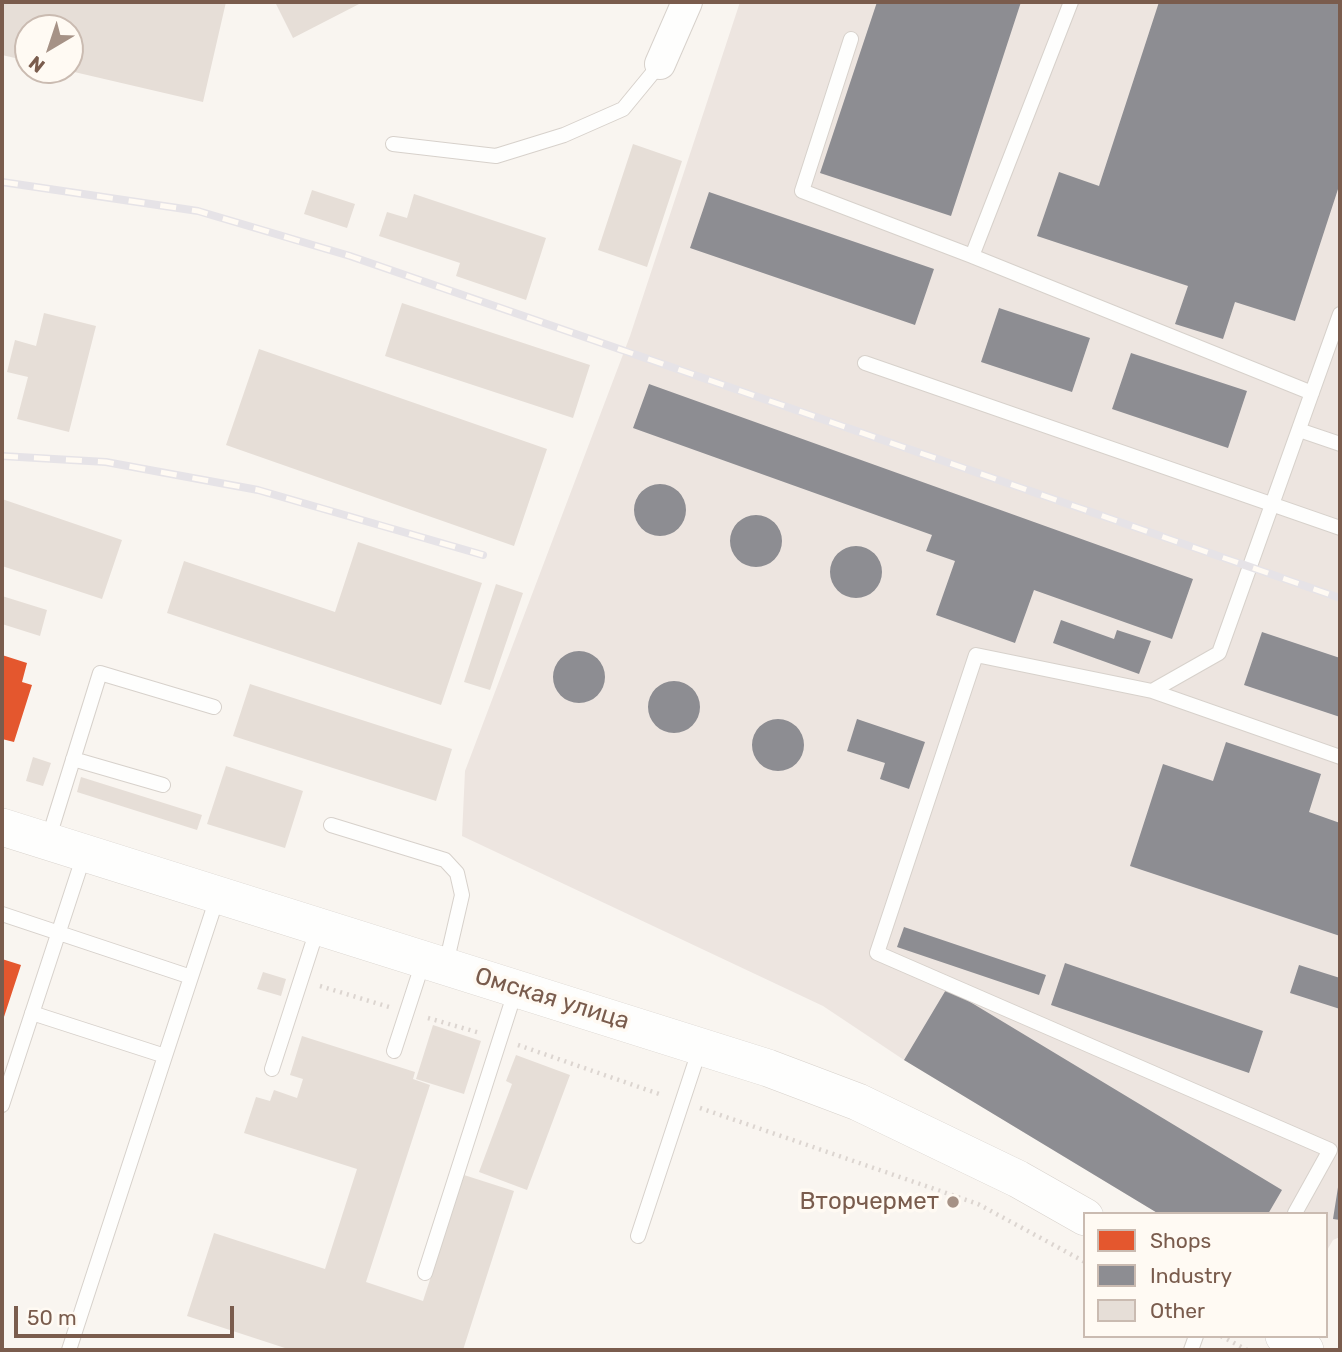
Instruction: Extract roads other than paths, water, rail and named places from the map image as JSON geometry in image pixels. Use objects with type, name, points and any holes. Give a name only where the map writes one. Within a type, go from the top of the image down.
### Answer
[{"type":"street","points":[[660,64],[687,2]]},
{"type":"street","name":"Омская улица","points":[[2,827],[701,1045],[858,1102],[1017,1179],[1083,1216]]},
{"type":"street","points":[[1287,1338],[1305,1350]]},
{"type":"lane","points":[[972,256],[1071,2]]},
{"type":"lane","points":[[851,39],[802,191],[972,256],[1312,393]]},
{"type":"lane","points":[[393,144],[496,156],[530,146],[564,135],[623,109],[660,64]]},
{"type":"lane","points":[[1152,691],[1219,653],[1340,314]]},
{"type":"lane","points":[[865,363],[1340,528]]},
{"type":"lane","points":[[1299,430],[1340,444]]},
{"type":"lane","points":[[1296,1212],[1335,1151],[877,953],[976,655],[1152,691],[1340,757]]},
{"type":"lane","points":[[47,841],[100,673],[214,707]]},
{"type":"lane","points":[[73,759],[163,785]]},
{"type":"lane","points":[[331,825],[445,860],[457,873],[462,895],[394,1051]]},
{"type":"lane","points":[[2,1105],[85,853]]},
{"type":"lane","points":[[69,1350],[218,895]]},
{"type":"lane","points":[[2,914],[191,976]]},
{"type":"lane","points":[[272,1069],[319,926]]},
{"type":"lane","points":[[425,1273],[517,988]]},
{"type":"lane","points":[[32,1013],[165,1056]]},
{"type":"lane","points":[[638,1236],[701,1045]]},
{"type":"railway","points":[[2,182],[198,211],[350,256],[1340,598]]},
{"type":"railway","points":[[2,456],[106,462],[258,490],[483,555]]},
{"type":"place","name":"Вторчермет","points":[[953,1202]]}]
